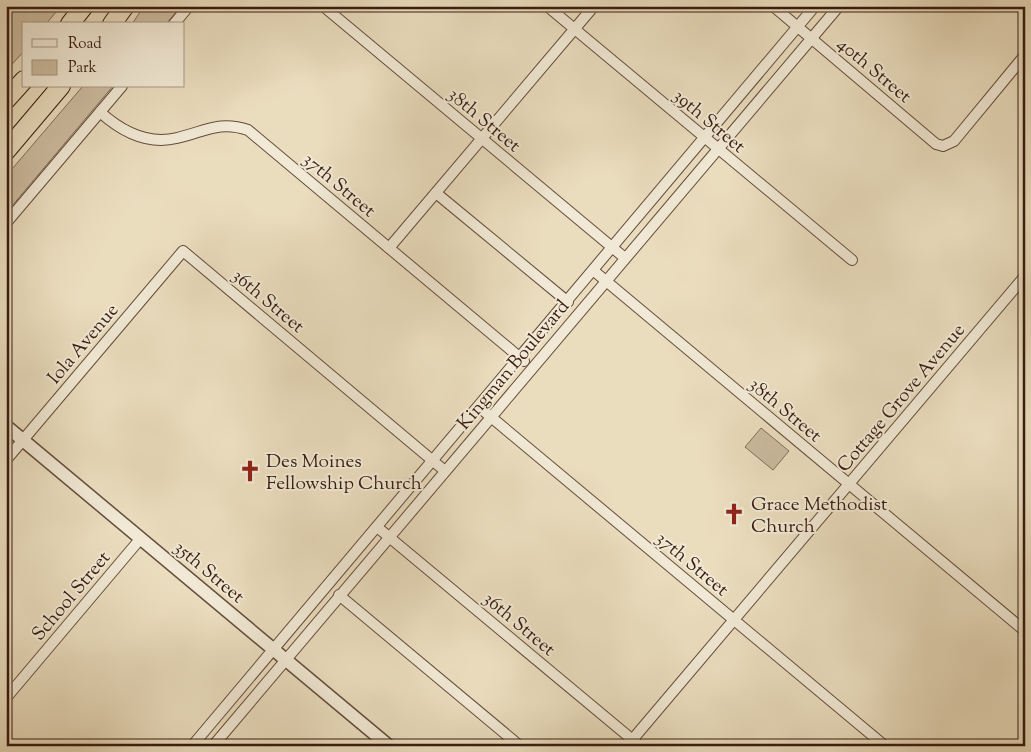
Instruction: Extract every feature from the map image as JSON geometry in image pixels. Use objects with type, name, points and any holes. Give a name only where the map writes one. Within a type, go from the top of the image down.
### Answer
[{"type":"highway","points":[[72,22],[84,6]]},
{"type":"highway","points":[[113,22],[125,6]]},
{"type":"highway","points":[[6,100],[22,82]]},
{"type":"highway","points":[[6,151],[59,88]]},
{"type":"street","points":[[176,22],[189,6]]},
{"type":"street","name":"38th Street","points":[[323,6],[625,258]]},
{"type":"street","name":"39th Street","points":[[546,6],[852,260]]},
{"type":"street","points":[[389,248],[594,6]]},
{"type":"street","name":"40th Street","points":[[773,6],[931,140],[943,146],[954,141],[1025,55]]},
{"type":"street","name":"Kingman Boulevard","points":[[192,746],[568,302],[815,6]]},
{"type":"street","name":"Kingman Boulevard","points":[[213,746],[839,6]]},
{"type":"street","points":[[6,223],[120,88]]},
{"type":"street","name":"37th Street","points":[[100,112],[126,132],[150,139],[175,138],[220,125],[234,125],[248,130],[532,368]]},
{"type":"street","points":[[436,193],[568,302]]},
{"type":"street","name":"Iola Avenue","points":[[6,460],[179,253],[186,252]]},
{"type":"street","name":"36th Street","points":[[186,252],[445,470]]},
{"type":"street","name":"38th Street","points":[[594,271],[1025,631]]},
{"type":"street","name":"Cottage Grove Avenue","points":[[633,744],[734,620],[1025,276]]},
{"type":"street","name":"37th Street","points":[[479,407],[885,746]]},
{"type":"street","name":"35th Street","points":[[6,426],[389,746]]},
{"type":"street","name":"36th Street","points":[[377,526],[633,744]]},
{"type":"street","name":"School Street","points":[[6,698],[141,538]]},
{"type":"street","points":[[339,595],[520,746]]},
{"type":"green space","points":[[6,6],[61,6],[48,22],[22,22],[22,53],[6,71]]},
{"type":"green space","points":[[144,6],[181,6],[168,22],[133,22]]},
{"type":"green space","points":[[81,88],[111,88],[6,213],[6,176]]},
{"type":"green space","points":[[761,428],[789,451],[773,470],[745,447]]},
{"type":"place","name":"Des Moines Fellowship Church","points":[[250,471]]},
{"type":"place","name":"Grace Methodist Church","points":[[734,514]]}]
